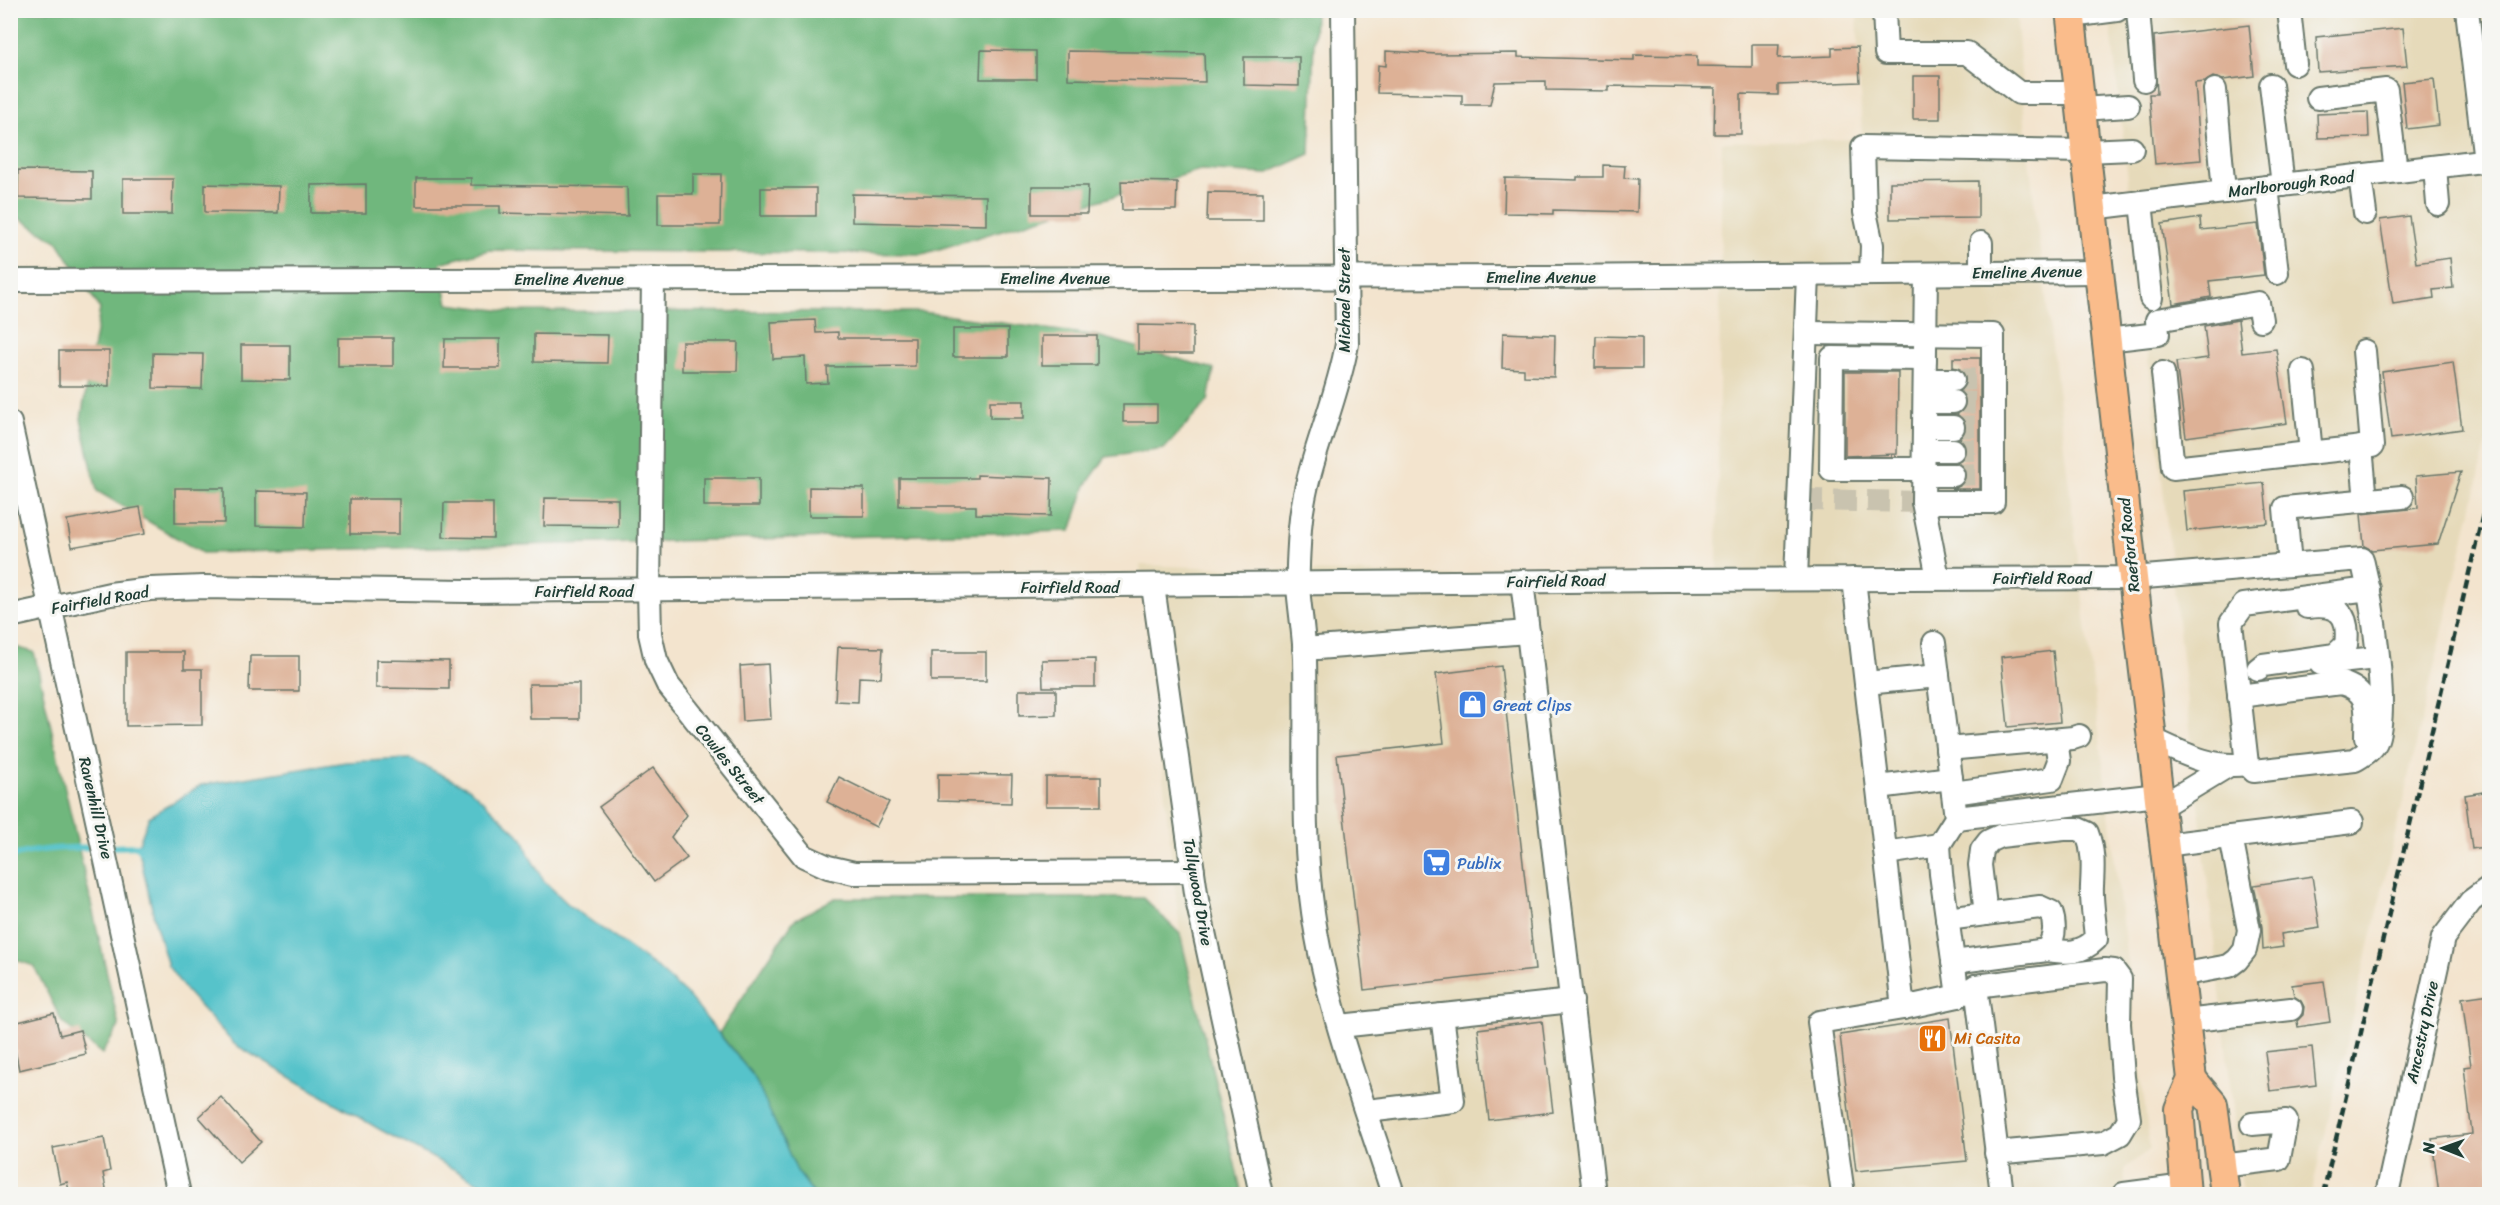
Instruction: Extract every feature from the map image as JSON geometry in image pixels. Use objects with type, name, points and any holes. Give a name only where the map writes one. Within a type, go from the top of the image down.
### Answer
[{"type":"main road","name":"Raeford Road","points":[[2071,13],[2133,578],[2192,1079]]},
{"type":"main road","points":[[2186,1190],[2179,1109],[2192,1079],[2213,1104],[2225,1194]]},
{"type":"street","name":"Michael Street","points":[[1343,10],[1347,344],[1335,397],[1316,448],[1306,487],[1300,527],[1298,584],[1304,649],[1307,837],[1313,912],[1328,990],[1393,1194]]},
{"type":"street","points":[[1884,10],[1886,53],[1967,52],[2019,93],[2128,106]]},
{"type":"street","points":[[2071,13],[2117,10]]},
{"type":"street","points":[[2138,10],[2144,80]]},
{"type":"street","points":[[2289,10],[2295,64]]},
{"type":"street","points":[[2467,10],[2487,160]]},
{"type":"street","points":[[2271,85],[2277,273]]},
{"type":"street","points":[[2215,90],[2224,192]]},
{"type":"street","points":[[2318,98],[2386,90],[2396,171]]},
{"type":"street","points":[[1871,274],[1872,245],[1865,212],[1863,147],[2086,152],[2132,149]]},
{"type":"street","name":"Marlborough Road","points":[[2092,208],[2487,160]]},
{"type":"street","points":[[2435,167],[2438,204]]},
{"type":"street","points":[[2360,176],[2365,213]]},
{"type":"street","points":[[2141,202],[2151,298]]},
{"type":"street","points":[[1981,243],[1981,273]]},
{"type":"street","name":"Emeline Avenue","points":[[10,281],[2099,272]]},
{"type":"street","points":[[1926,274],[1923,502],[1938,578]]},
{"type":"street","points":[[1796,579],[1808,275]]},
{"type":"street","name":"Cowles Street","points":[[653,279],[649,590],[650,634],[656,660],[668,685],[804,856],[828,867],[854,873],[1193,871]]},
{"type":"street","points":[[2107,340],[2158,334],[2157,320],[2258,303],[2261,320]]},
{"type":"street","points":[[1806,333],[1993,335],[1987,379],[1987,474],[1993,502],[1923,502]]},
{"type":"street","points":[[2163,373],[2173,468],[2311,453],[2372,446],[2364,351]]},
{"type":"street","points":[[1953,380],[1925,369],[1832,358],[1831,469],[1924,465],[1953,475]]},
{"type":"street","points":[[2303,371],[2311,453]]},
{"type":"street","points":[[1925,402],[1953,402]]},
{"type":"street","name":"Ravenhill Drive","points":[[10,423],[179,1194]]},
{"type":"street","points":[[1924,427],[1953,427]]},
{"type":"street","points":[[2361,447],[2366,501]]},
{"type":"street","points":[[1924,465],[1953,450]]},
{"type":"street","points":[[2290,565],[2285,508],[2402,497]]},
{"type":"street","name":"Fairfield Road","points":[[10,616],[110,594],[150,589],[204,587],[468,591],[2133,578],[2362,559],[2369,589]]},
{"type":"street","points":[[1854,579],[1903,1008]]},
{"type":"street","points":[[1522,581],[1593,1194]]},
{"type":"street","name":"Tallywood Drive","points":[[1153,586],[1197,900],[1261,1194]]},
{"type":"street","points":[[2152,739],[2184,754],[2254,771],[2355,760],[2366,753],[2375,743],[2382,705],[2369,589],[2244,605],[2231,623],[2247,670],[2239,696],[2237,766]]},
{"type":"street","points":[[2244,605],[2267,613],[2329,607],[2339,611],[2345,621],[2346,645],[2335,655],[2263,665],[2247,670]]},
{"type":"street","points":[[1304,649],[1528,632]]},
{"type":"street","points":[[1934,644],[1956,818],[1939,844],[1947,919],[1953,962],[1967,991],[2002,1194]]},
{"type":"street","points":[[2247,670],[2376,658]]},
{"type":"street","points":[[1866,683],[1938,675]]},
{"type":"street","points":[[2239,696],[2341,683],[2355,687],[2364,698],[2366,753]]},
{"type":"street","points":[[1947,749],[2079,736]]},
{"type":"street","points":[[1878,787],[1952,786],[2052,779],[2059,761],[2056,740]]},
{"type":"street","points":[[1956,818],[2159,801],[2237,766]]},
{"type":"street","points":[[2164,845],[2352,822]]},
{"type":"street","points":[[1953,962],[2047,950],[2070,953],[2086,949],[2096,939],[2092,886],[2094,868],[2092,846],[2087,833],[2078,829],[2064,829],[2000,836],[1989,841],[1982,850],[1980,865],[1986,914]]},
{"type":"street","points":[[2180,975],[2229,966],[2245,950],[2249,930],[2231,837]]},
{"type":"street","points":[[1886,853],[1939,844]]},
{"type":"street","name":"Ancestry Drive","points":[[2387,1194],[2443,938],[2471,902],[2490,887]]},
{"type":"street","points":[[1947,919],[2040,907],[2051,912],[2055,924],[2053,940],[2047,950]]},
{"type":"street","points":[[1843,1194],[1819,1022],[1903,1008],[1967,991],[2114,971],[2120,979],[2119,1024],[2129,1119],[2120,1134],[2103,1143],[1996,1153]]},
{"type":"street","points":[[1340,1026],[1572,1001]]},
{"type":"street","points":[[2185,1021],[2291,1009]]},
{"type":"street","points":[[1367,1112],[1453,1101],[1442,1015]]},
{"type":"street","points":[[2221,1166],[2279,1159],[2286,1121],[2252,1125]]},
{"type":"street","points":[[2124,1194],[2186,1190]]},
{"type":"shaded area","points":[[1857,11],[2016,11],[2026,135],[2150,1149],[2124,1169],[2126,1194],[1242,1194],[1180,934],[1140,565],[1721,585],[1717,560],[1722,142],[1862,139]]},
{"type":"shaded area","points":[[2109,11],[2489,11],[2489,433],[2311,1194],[2246,1194],[2242,1188]]},
{"type":"green space","points":[[10,11],[1315,11],[1310,154],[1266,174],[1200,170],[923,254],[489,250],[440,263],[448,304],[506,311],[922,312],[1097,336],[1214,369],[1208,401],[1164,449],[1106,457],[1086,485],[1071,531],[202,553],[97,491],[81,419],[100,309],[58,242],[11,213]]},
{"type":"green space","points":[[11,646],[34,652],[119,1026],[102,1054],[62,1022],[34,966],[11,958]]},
{"type":"green space","points":[[835,898],[1143,898],[1180,934],[1242,1194],[814,1194],[797,1171],[754,1077],[719,1033],[794,920]]},
{"type":"water","points":[[410,759],[469,788],[523,839],[544,881],[570,906],[656,967],[689,997],[754,1077],[797,1171],[814,1194],[500,1194],[379,1129],[234,1044],[187,992],[168,966],[155,922],[138,846],[149,817],[201,785],[346,762]]},
{"type":"building","points":[[2249,25],[2254,76],[2223,80],[2213,77],[2205,82],[2195,83],[2201,160],[2155,164],[2149,94],[2157,94],[2154,36]]},
{"type":"building","points":[[2403,28],[2407,66],[2318,72],[2316,37]]},
{"type":"building","points":[[1752,44],[1779,44],[1778,58],[1832,56],[1832,48],[1858,47],[1860,82],[1778,85],[1778,95],[1741,94],[1741,134],[1714,134],[1715,88],[1609,86],[1609,91],[1546,90],[1546,81],[1495,82],[1490,105],[1462,105],[1462,95],[1377,93],[1378,65],[1386,66],[1386,51],[1437,54],[1518,53],[1518,57],[1634,60],[1634,55],[1697,56],[1697,66],[1752,67]]},
{"type":"building","points":[[981,50],[1036,51],[1036,79],[980,79]]},
{"type":"building","points":[[1068,51],[1204,53],[1205,82],[1068,79]]},
{"type":"building","points":[[1244,57],[1299,57],[1299,86],[1244,85]]},
{"type":"building","points":[[1913,76],[1940,76],[1940,119],[1913,119]]},
{"type":"building","points":[[2434,79],[2439,125],[2407,129],[2402,82]]},
{"type":"building","points":[[2368,112],[2369,137],[2318,138],[2317,114]]},
{"type":"building","points":[[1603,165],[1625,166],[1624,178],[1638,179],[1637,212],[1553,210],[1553,214],[1504,213],[1505,178],[1577,180],[1577,177],[1603,177]]},
{"type":"building","points":[[18,170],[92,171],[92,199],[18,198]]},
{"type":"building","points":[[693,174],[721,174],[720,225],[658,225],[658,194],[693,194]]},
{"type":"building","points":[[416,178],[471,178],[471,185],[627,187],[628,216],[500,213],[500,206],[416,206]]},
{"type":"building","points":[[123,179],[173,179],[172,214],[123,214]]},
{"type":"building","points":[[1121,181],[1177,182],[1176,210],[1122,210]]},
{"type":"building","points":[[1978,181],[1978,218],[1890,219],[1890,182]]},
{"type":"building","points":[[205,184],[279,186],[278,213],[205,212]]},
{"type":"building","points":[[366,184],[366,213],[311,213],[311,185]]},
{"type":"building","points":[[1032,186],[1088,186],[1087,214],[1032,214]]},
{"type":"building","points":[[761,188],[816,188],[816,216],[761,216]]},
{"type":"building","points":[[1208,192],[1263,193],[1263,221],[1207,221]]},
{"type":"building","points":[[852,194],[986,196],[986,225],[852,222]]},
{"type":"building","points":[[2409,216],[2416,263],[2450,258],[2453,288],[2433,290],[2434,298],[2393,304],[2380,220]]},
{"type":"building","points":[[2200,218],[2201,230],[2258,224],[2264,275],[2209,281],[2211,297],[2173,304],[2162,224]]},
{"type":"building","points":[[815,320],[816,333],[838,332],[838,338],[915,338],[915,366],[827,367],[828,383],[806,384],[805,357],[773,359],[771,322]]},
{"type":"building","points":[[2238,320],[2242,353],[2276,349],[2287,423],[2186,437],[2176,362],[2208,358],[2204,326]]},
{"type":"building","points":[[1138,325],[1193,326],[1193,354],[1138,354]]},
{"type":"building","points":[[953,329],[1008,329],[1008,357],[953,357]]},
{"type":"building","points":[[1503,333],[1555,335],[1554,377],[1524,376],[1524,369],[1502,368]]},
{"type":"building","points":[[534,334],[608,335],[607,363],[534,362]]},
{"type":"building","points":[[1042,336],[1097,336],[1097,365],[1042,365]]},
{"type":"building","points":[[1596,336],[1642,337],[1642,368],[1595,368]]},
{"type":"building","points":[[338,338],[393,338],[393,366],[338,366]]},
{"type":"building","points":[[445,339],[500,339],[500,368],[444,368]]},
{"type":"building","points":[[682,342],[738,342],[737,371],[682,371]]},
{"type":"building","points":[[241,345],[290,345],[290,380],[241,379]]},
{"type":"building","points":[[59,351],[109,351],[109,386],[59,386]]},
{"type":"building","points":[[153,353],[203,354],[202,389],[153,388]]},
{"type":"building","points":[[1953,358],[1980,358],[1980,489],[1953,489],[1960,486],[1966,476],[1964,468],[1957,462],[1964,457],[1966,451],[1965,444],[1960,438],[1965,433],[1966,426],[1964,420],[1957,414],[1964,409],[1966,403],[1961,391],[1966,379],[1960,369],[1953,367]]},
{"type":"building","points":[[2453,362],[2462,429],[2391,439],[2382,372]]},
{"type":"building","points":[[1845,372],[1898,372],[1897,454],[1845,456]]},
{"type":"building","points":[[990,401],[1024,401],[1024,418],[990,418]]},
{"type":"building","points":[[1123,405],[1157,405],[1157,422],[1123,422]]},
{"type":"building","points":[[2461,472],[2438,544],[2372,550],[2364,546],[2361,514],[2418,508],[2416,476]]},
{"type":"building","points":[[977,475],[1052,478],[1051,516],[976,514],[976,506],[899,506],[899,478],[977,478]]},
{"type":"building","points":[[704,478],[759,478],[759,506],[704,506]]},
{"type":"building","points":[[2264,483],[2268,523],[2187,531],[2183,491]]},
{"type":"building","points":[[809,487],[864,488],[864,516],[809,516]]},
{"type":"building","points":[[175,488],[224,488],[224,523],[175,523]]},
{"type":"building","points":[[256,491],[306,492],[305,527],[256,526]]},
{"type":"building","points":[[545,498],[618,499],[618,527],[544,526]]},
{"type":"building","points":[[350,499],[399,499],[399,534],[350,534]]},
{"type":"building","points":[[444,503],[493,503],[493,538],[443,537]]},
{"type":"building","points":[[140,507],[145,534],[72,547],[67,520]]},
{"type":"building","points":[[838,647],[883,648],[881,678],[859,677],[858,702],[835,701]]},
{"type":"building","points":[[2053,651],[2060,722],[2008,727],[2001,657]]},
{"type":"building","points":[[126,652],[184,652],[184,669],[202,669],[202,725],[126,726]]},
{"type":"building","points":[[931,652],[986,652],[986,681],[931,681]]},
{"type":"building","points":[[250,656],[299,656],[299,691],[249,691]]},
{"type":"building","points":[[1095,659],[1095,687],[1043,687],[1042,660]]},
{"type":"building","points":[[376,660],[449,661],[449,689],[376,688]]},
{"type":"building","points":[[768,664],[771,719],[743,721],[740,666]]},
{"type":"building","name":"Publix","points":[[1501,666],[1535,970],[1364,990],[1337,755],[1444,743],[1436,674]]},
{"type":"building","points":[[529,684],[579,684],[579,719],[530,719]]},
{"type":"building","points":[[1019,690],[1056,690],[1056,715],[1019,716]]},
{"type":"building","points":[[653,768],[687,815],[671,837],[687,858],[654,882],[599,807]]},
{"type":"building","points":[[938,774],[1012,775],[1011,803],[938,801]]},
{"type":"building","points":[[839,777],[889,802],[876,827],[827,802]]},
{"type":"building","points":[[1046,777],[1101,777],[1101,806],[1046,806]]},
{"type":"building","points":[[2490,791],[2490,846],[2472,849],[2465,795]]},
{"type":"building","points":[[2312,876],[2320,928],[2281,934],[2283,947],[2263,950],[2262,927],[2254,885]]},
{"type":"building","points":[[2324,981],[2330,1022],[2298,1027],[2297,1021],[2303,1015],[2304,1007],[2301,1001],[2294,996],[2292,985]]},
{"type":"building","points":[[2490,994],[2490,1119],[2487,1119],[2490,1187],[2439,1194],[2432,1139],[2472,1134],[2464,1067],[2471,1066],[2462,998]]},
{"type":"building","points":[[54,1013],[60,1035],[80,1030],[86,1054],[19,1070],[10,1024]]},
{"type":"building","points":[[1950,1018],[1967,1161],[1856,1171],[1840,1035]]},
{"type":"building","points":[[1542,1021],[1553,1112],[1489,1120],[1478,1029]]},
{"type":"building","points":[[2312,1047],[2316,1085],[2270,1091],[2265,1052]]},
{"type":"building","points":[[221,1097],[261,1142],[239,1162],[199,1117]]},
{"type":"building","points":[[104,1138],[110,1171],[103,1173],[107,1194],[70,1194],[67,1182],[60,1184],[53,1148]]},
{"type":"waterway","points":[[10,857],[40,850],[73,848],[138,846],[142,852]]},
{"type":"tunnel","points":[[1953,380],[1981,379]]},
{"type":"tunnel","points":[[1953,402],[1981,403]]},
{"type":"tunnel","points":[[1953,427],[1981,426]]},
{"type":"tunnel","points":[[1953,450],[1980,450]]},
{"type":"tunnel","points":[[1953,475],[1980,474]]},
{"type":"tunnel","points":[[1801,500],[1923,502]]},
{"type":"railway","points":[[2323,1194],[2490,484]]},
{"type":"place","name":"Great Clips","points":[[1472,705]]},
{"type":"place","name":"Publix","points":[[1436,863]]},
{"type":"place","name":"Mi Casita","points":[[1933,1038]]}]
